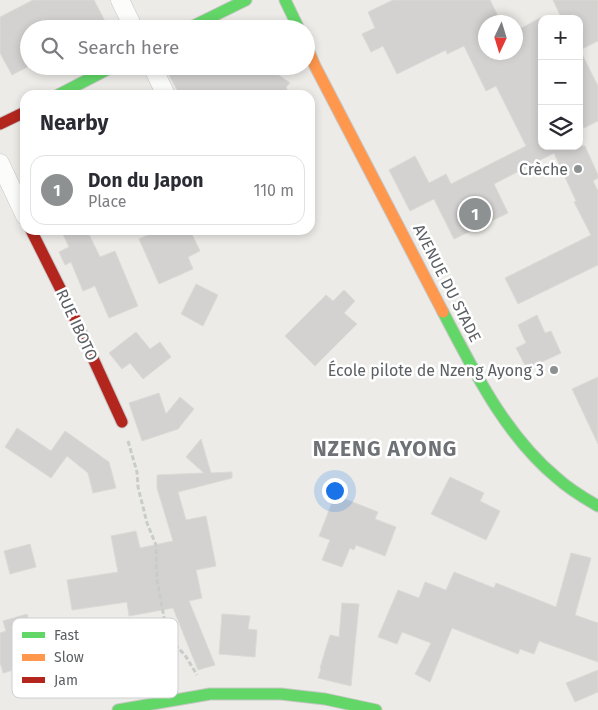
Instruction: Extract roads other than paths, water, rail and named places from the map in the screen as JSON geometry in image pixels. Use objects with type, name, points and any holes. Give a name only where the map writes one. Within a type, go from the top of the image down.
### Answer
[{"type":"main road","points":[[205,20],[246,0]]},
{"type":"main road","points":[[285,0],[295,20]]},
{"type":"main road","points":[[305,12],[305,20]]},
{"type":"main road","points":[[187,20],[190,16]]},
{"type":"main road","name":"AVENUE DU STADE","points":[[315,72],[473,369],[502,414],[531,455],[546,470],[572,490],[598,506]]},
{"type":"main road","points":[[68,90],[97,75]]},
{"type":"main road","points":[[0,124],[20,114]]},
{"type":"main road","name":"RUE IBOTO","points":[[34,235],[70,308],[122,422]]},
{"type":"main road","points":[[118,710],[204,694],[280,694],[349,703],[376,710]]},
{"type":"street","points":[[120,0],[130,20]]},
{"type":"street","points":[[156,75],[164,90]]},
{"type":"street","points":[[0,163],[20,205]]},
{"type":"place","name":"Crèche","points":[[578,169]]},
{"type":"place","name":"Don du Japon","points":[[475,214]]},
{"type":"place","name":"École pilote de Nzeng Ayong 3","points":[[554,370]]},
{"type":"district","name":"NZENG AYONG","points":[[385,449]]}]
